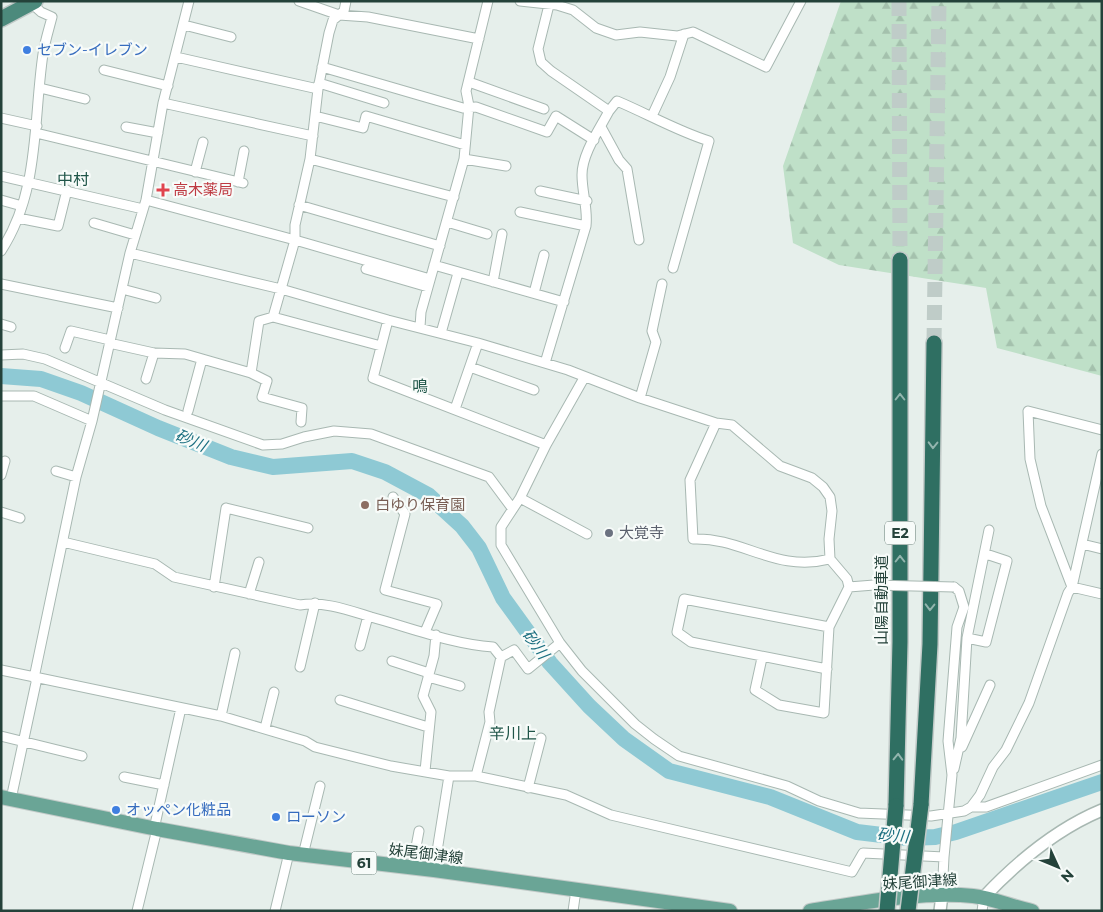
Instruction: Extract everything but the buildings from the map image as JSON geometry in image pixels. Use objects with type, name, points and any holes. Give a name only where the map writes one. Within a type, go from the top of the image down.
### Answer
[{"type":"highway","points":[[1,19],[33,2]]},
{"type":"highway","name":"山陽自動車道","points":[[887,911],[896,806],[900,642],[900,260]]},
{"type":"highway","name":"E2","points":[[908,911],[921,805],[930,644],[934,343]]},
{"type":"main road","name":"妹尾御津線","points":[[6,798],[155,829],[289,853],[434,870],[730,911]]},
{"type":"main road","name":"妹尾御津線","points":[[810,911],[864,907],[942,895],[983,904],[1032,911]]},
{"type":"street","points":[[6,798],[24,742],[35,678],[76,477],[92,418],[130,253],[145,204],[164,103],[189,1]]},
{"type":"street","points":[[299,1],[339,14],[479,40]]},
{"type":"street","points":[[273,317],[295,240],[295,226],[310,159],[318,86],[322,67],[333,20],[344,10],[346,1]]},
{"type":"street","points":[[420,328],[421,312],[464,159],[469,106],[466,91],[488,1]]},
{"type":"street","points":[[520,1],[555,4],[573,10],[596,28],[616,35],[640,32],[677,36],[693,32],[705,36],[766,67],[801,1]]},
{"type":"street","points":[[1,251],[12,234],[29,182],[37,129],[43,54],[52,16],[40,12],[33,2]]},
{"type":"street","points":[[555,4],[538,49],[541,62],[609,111]]},
{"type":"street","points":[[184,25],[231,37]]},
{"type":"street","points":[[652,116],[670,77],[684,34]]},
{"type":"street","points":[[176,57],[318,86],[384,103]]},
{"type":"street","points":[[322,67],[463,108],[469,106],[547,132],[556,116],[594,140]]},
{"type":"street","points":[[104,70],[168,86]]},
{"type":"street","points":[[469,82],[544,109]]},
{"type":"street","points":[[40,88],[85,99]]},
{"type":"street","points":[[545,363],[586,226],[586,201],[582,177],[583,163],[609,111],[617,101],[652,116],[684,133],[709,141],[673,268]]},
{"type":"street","points":[[164,103],[312,136]]},
{"type":"street","points":[[315,116],[363,128],[366,116],[466,145]]},
{"type":"street","points":[[1,118],[154,162],[240,182],[244,151]]},
{"type":"street","points":[[126,127],[158,133]]},
{"type":"street","points":[[601,128],[619,160],[627,169],[639,240]]},
{"type":"street","points":[[195,172],[203,142]]},
{"type":"street","points":[[310,159],[454,197]]},
{"type":"street","points":[[464,159],[506,166]]},
{"type":"street","points":[[1,176],[145,204],[295,240],[429,283]]},
{"type":"street","points":[[18,218],[58,226],[67,190]]},
{"type":"street","points":[[540,191],[586,201]]},
{"type":"street","points":[[1,200],[22,206]]},
{"type":"street","points":[[299,205],[440,246]]},
{"type":"street","points":[[520,212],[586,226]]},
{"type":"street","points":[[94,222],[135,235]]},
{"type":"street","points":[[447,222],[487,234]]},
{"type":"street","points":[[493,282],[502,234]]},
{"type":"street","points":[[130,253],[281,289],[388,320],[478,342],[545,363],[640,398],[716,423],[732,425],[780,466],[812,478],[823,487],[830,497],[832,511],[829,539],[830,559],[848,579],[849,587],[829,627],[824,713],[779,705],[755,690],[762,658]]},
{"type":"street","points":[[534,293],[544,255]]},
{"type":"street","points":[[434,265],[564,302]]},
{"type":"street","points":[[366,269],[429,283]]},
{"type":"street","points":[[440,333],[458,273]]},
{"type":"street","points":[[1,284],[118,308]]},
{"type":"street","points":[[640,398],[656,342],[652,331],[662,284]]},
{"type":"street","points":[[122,289],[156,298]]},
{"type":"street","points":[[251,373],[259,321],[273,317],[381,346]]},
{"type":"street","points":[[388,320],[373,378],[546,445]]},
{"type":"street","points":[[1,324],[11,327]]},
{"type":"street","points":[[65,348],[71,331],[154,353],[185,354],[251,373],[267,380],[262,398],[302,408],[301,422]]},
{"type":"street","points":[[455,410],[478,342]]},
{"type":"street","points":[[146,378],[154,353]]},
{"type":"street","points":[[1,355],[33,355],[173,413],[264,445],[282,444],[304,436],[334,430],[371,434],[469,467],[489,477],[512,508]]},
{"type":"street","points":[[188,411],[202,359]]},
{"type":"street","points":[[470,367],[534,390]]},
{"type":"street","points":[[584,378],[546,445],[520,498],[501,527],[501,545],[560,643],[582,671],[610,701],[654,739],[679,756],[788,786],[826,803],[859,813],[893,816],[948,815],[971,807],[980,794],[993,767],[1006,750],[1029,703],[1068,593],[1072,587],[1102,454]]},
{"type":"street","points":[[1,396],[34,396],[92,418]]},
{"type":"street","points":[[1072,587],[1039,496],[1030,459],[1028,411],[1102,430]]},
{"type":"street","points":[[716,423],[690,480],[693,539],[733,545],[778,560],[805,562],[830,559]]},
{"type":"street","points":[[1,475],[5,461]]},
{"type":"street","points":[[56,471],[76,477]]},
{"type":"street","points":[[393,497],[406,514],[385,590],[437,604],[425,632]]},
{"type":"street","points":[[520,498],[587,534]]},
{"type":"street","points":[[1092,499],[1102,502]]},
{"type":"street","points":[[214,587],[226,508],[308,528]]},
{"type":"street","points":[[1,512],[20,518]]},
{"type":"street","points":[[940,911],[952,775],[958,754],[962,722],[967,638],[986,554],[989,530]]},
{"type":"street","points":[[63,542],[155,564],[174,577],[214,587],[300,605],[315,603],[466,643],[493,647],[501,657]]},
{"type":"street","points":[[1082,544],[1102,548]]},
{"type":"street","points":[[967,638],[986,642],[1007,561],[986,554]]},
{"type":"street","points":[[249,594],[259,562]]},
{"type":"street","points":[[849,587],[874,585],[954,587],[959,591],[964,607],[957,627],[948,741],[952,775]]},
{"type":"street","points":[[1072,587],[1102,594]]},
{"type":"street","points":[[826,669],[762,658],[691,642],[677,632],[684,599],[829,627]]},
{"type":"street","points":[[300,668],[315,603]]},
{"type":"street","points":[[360,646],[368,616]]},
{"type":"street","points":[[425,771],[431,712],[423,696],[436,635]]},
{"type":"street","points":[[476,776],[490,722],[489,712],[501,657],[514,650],[528,669],[560,643]]},
{"type":"street","points":[[221,716],[235,653]]},
{"type":"street","points":[[392,661],[460,686]]},
{"type":"street","points":[[1,670],[221,716],[305,741],[315,747],[391,766],[448,776],[476,776],[566,795],[612,815],[852,872],[863,853],[945,854]]},
{"type":"street","points":[[958,754],[990,685]]},
{"type":"street","points":[[265,728],[274,692]]},
{"type":"street","points":[[340,700],[428,727]]},
{"type":"street","points":[[136,911],[181,708]]},
{"type":"street","points":[[1,736],[82,756]]},
{"type":"street","points":[[528,788],[541,738]]},
{"type":"street","points":[[971,807],[986,807],[1102,765]]},
{"type":"street","points":[[434,870],[448,776]]},
{"type":"street","points":[[124,777],[164,785]]},
{"type":"street","points":[[303,855],[320,786]]},
{"type":"street","points":[[983,904],[1012,867],[1084,817],[1102,810]]},
{"type":"street","points":[[412,868],[419,831]]},
{"type":"street","points":[[275,911],[289,853]]},
{"type":"street","points":[[573,911],[576,890]]},
{"type":"green space","points":[[841,1],[1102,1],[1102,376],[997,348],[986,288],[839,265],[793,243],[783,166]]},
{"type":"waterway","name":"砂川","points":[[1,376],[41,379],[81,393],[158,428],[231,457],[273,467],[352,461],[385,472],[428,495],[462,526],[479,548],[503,598],[550,663],[589,706],[624,739],[669,771],[770,797],[857,832],[907,838],[935,837],[956,832],[1102,782]]},
{"type":"tunnel","points":[[899,1],[900,260]]},
{"type":"tunnel","points":[[934,343],[939,1]]},
{"type":"place","name":"セブン-イレブン","points":[[27,50]]},
{"type":"place","name":"高木薬局","points":[[163,190]]},
{"type":"place","name":"白ゆり保育園","points":[[365,505]]},
{"type":"place","name":"大覚寺","points":[[609,533]]},
{"type":"place","name":"オッペン化粧品","points":[[116,810]]},
{"type":"place","name":"ローソン","points":[[276,817]]},
{"type":"district","name":"中村","points":[[73,179]]},
{"type":"district","name":"鳴","points":[[420,386]]},
{"type":"district","name":"辛川上","points":[[513,733]]}]
